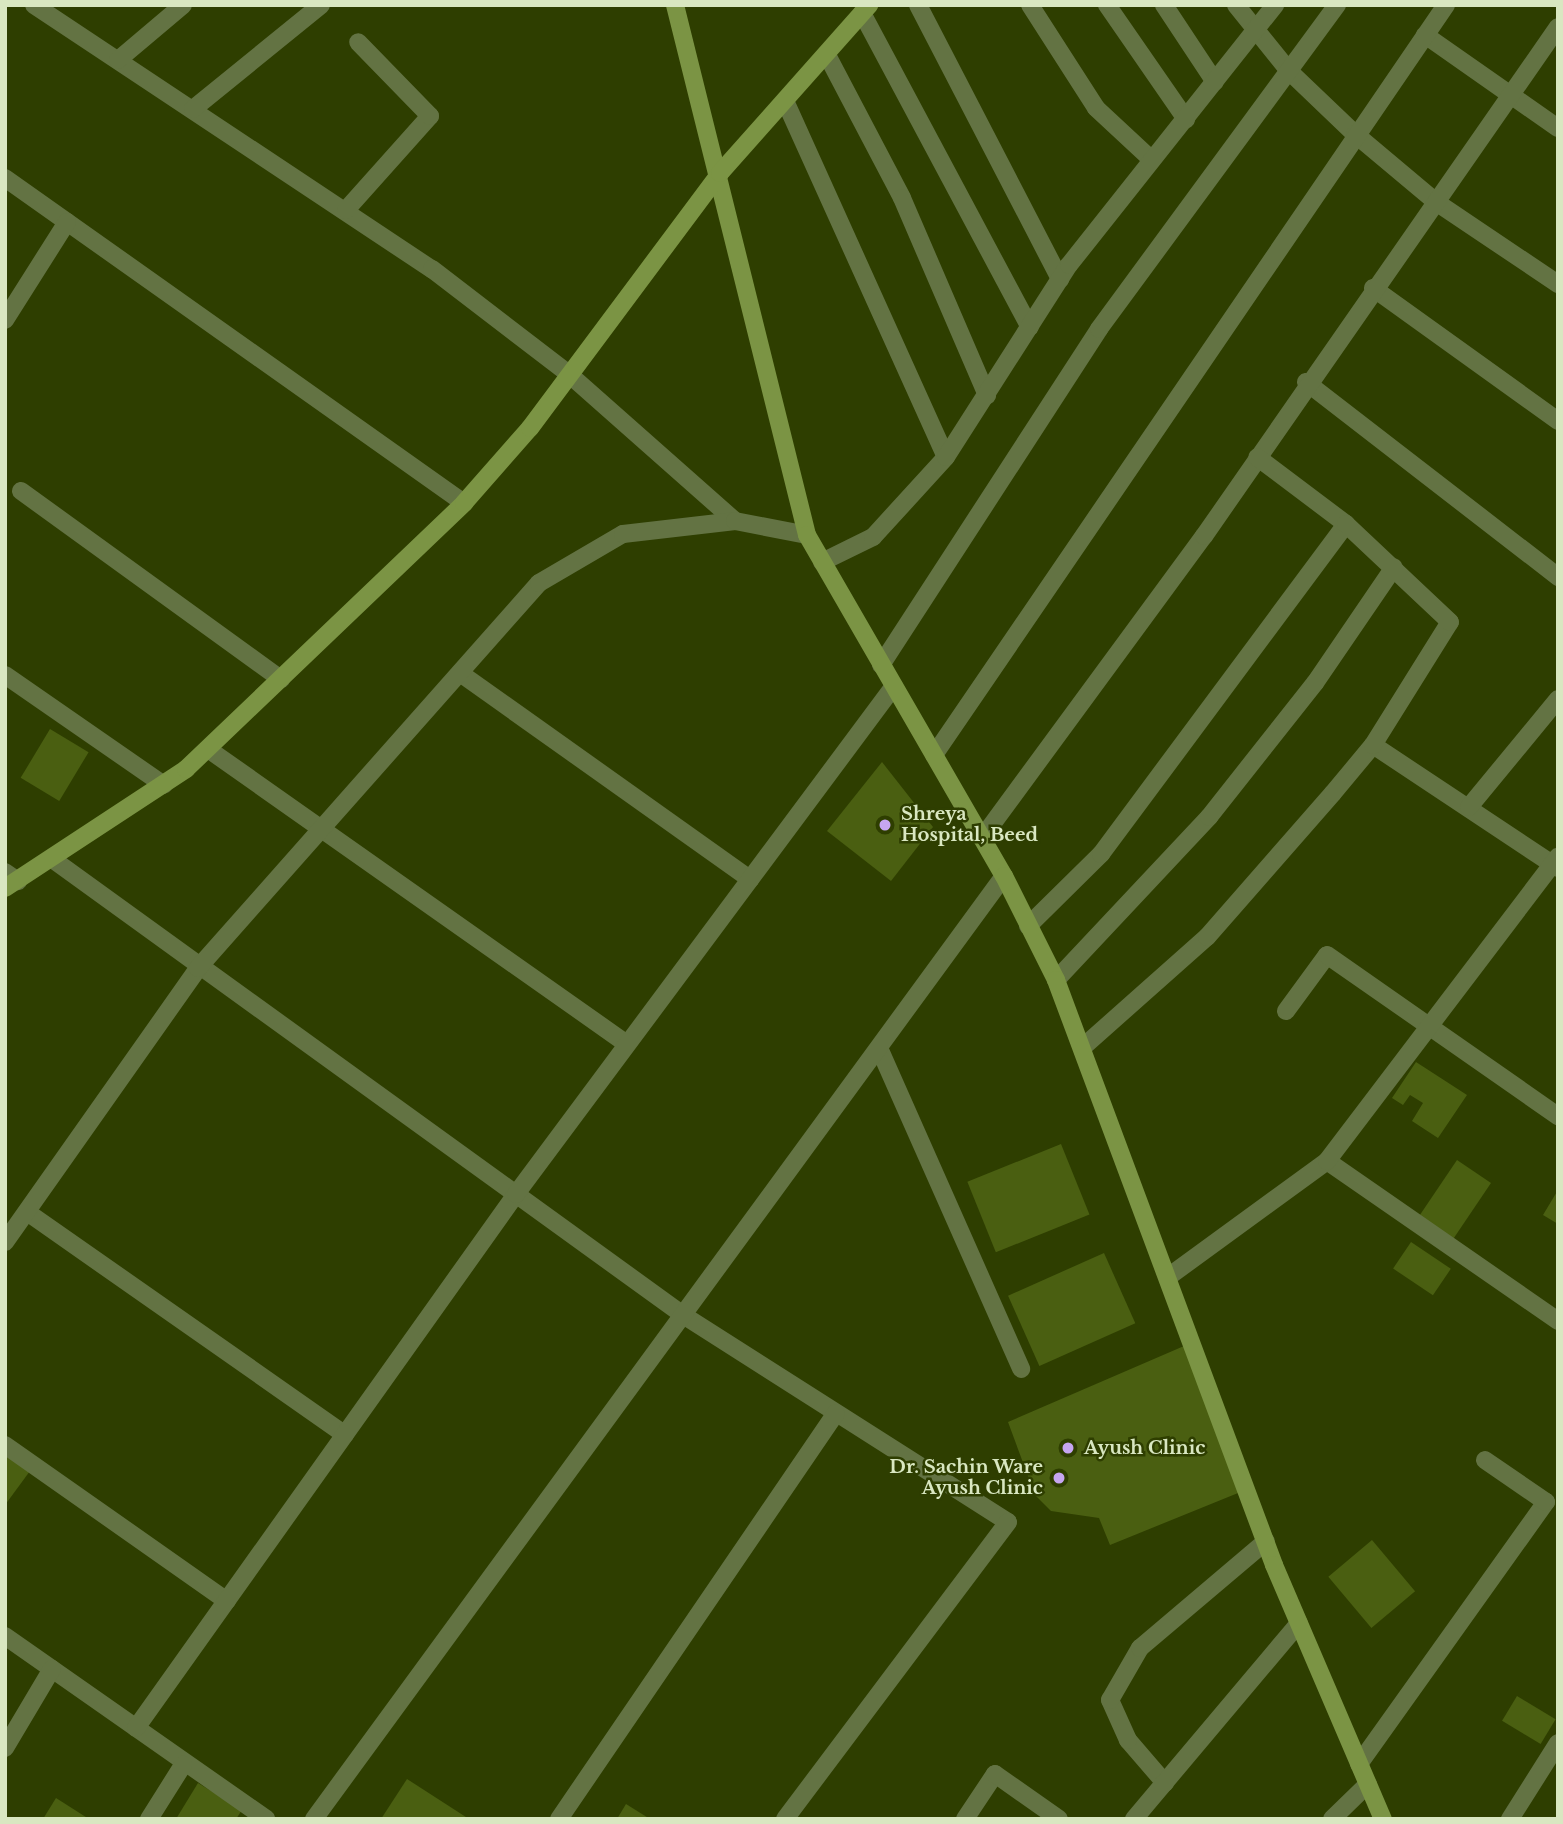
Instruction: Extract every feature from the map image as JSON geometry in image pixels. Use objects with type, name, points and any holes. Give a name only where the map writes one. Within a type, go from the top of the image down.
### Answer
[{"type":"main road","points":[[675,5],[720,173],[807,536],[1004,876],[1056,980],[1266,1541],[1383,1819]]},
{"type":"main road","points":[[9,880],[55,861],[164,785],[208,749],[464,503],[570,375],[720,173],[786,103],[866,9]]},
{"type":"street","points":[[118,60],[183,5]]},
{"type":"street","points":[[193,108],[321,5]]},
{"type":"street","points":[[918,5],[1060,279]]},
{"type":"street","points":[[1030,5],[1096,108],[1152,160]]},
{"type":"street","points":[[1107,5],[1186,119]]},
{"type":"street","points":[[1164,5],[1215,82]]},
{"type":"street","points":[[1236,5],[1254,32],[1289,71],[1356,134],[1436,202],[1558,284]]},
{"type":"street","points":[[822,562],[873,537],[946,457],[1060,279],[1275,5]]},
{"type":"street","points":[[881,665],[1099,329],[1337,5]]},
{"type":"street","points":[[934,755],[1446,5]]},
{"type":"street","points":[[40,7],[345,210],[570,375],[735,521]]},
{"type":"street","points":[[866,9],[1030,327]]},
{"type":"street","points":[[982,838],[1256,457],[1306,382],[1436,202],[1508,94],[1558,27]]},
{"type":"street","points":[[1425,35],[1558,128]]},
{"type":"street","points":[[345,210],[430,116],[358,42]]},
{"type":"street","points":[[827,55],[902,198],[987,395]]},
{"type":"street","points":[[786,103],[946,457]]},
{"type":"street","points":[[5,178],[464,503]]},
{"type":"street","points":[[5,320],[68,222]]},
{"type":"street","points":[[1373,288],[1558,421]]},
{"type":"street","points":[[1306,382],[1558,578]]},
{"type":"street","points":[[1083,1047],[1207,937],[1373,745],[1450,622],[1395,567],[1346,524],[1256,457]]},
{"type":"street","points":[[21,491],[281,679]]},
{"type":"street","points":[[5,1242],[198,968],[539,583],[624,534],[735,521],[807,536]]},
{"type":"street","points":[[1028,926],[1101,854],[1346,524]]},
{"type":"street","points":[[1056,980],[1209,817],[1315,683],[1395,567]]},
{"type":"street","points":[[460,673],[750,879]]},
{"type":"street","points":[[5,675],[164,785]]},
{"type":"street","points":[[136,1728],[516,1195],[894,686]]},
{"type":"street","points":[[1469,807],[1558,699]]},
{"type":"street","points":[[1168,1277],[1327,1161],[1432,1028],[1556,863],[1373,745]]},
{"type":"street","points":[[208,749],[627,1044]]},
{"type":"street","points":[[55,861],[198,968],[683,1315],[1008,1522],[785,1819]]},
{"type":"street","points":[[314,1819],[1004,876]]},
{"type":"street","points":[[1286,1012],[1327,955],[1558,1116]]},
{"type":"street","points":[[879,1048],[1021,1369]]},
{"type":"street","points":[[1327,1161],[1558,1321]]},
{"type":"street","points":[[27,1212],[345,1435]]},
{"type":"street","points":[[559,1819],[836,1413]]},
{"type":"street","points":[[5,1445],[227,1601]]},
{"type":"street","points":[[1359,1764],[1546,1502],[1485,1460]]},
{"type":"street","points":[[1165,1783],[1128,1740],[1110,1700],[1140,1648],[1266,1541]]},
{"type":"street","points":[[1134,1819],[1299,1623]]},
{"type":"street","points":[[5,1636],[136,1728],[183,1765],[266,1819]]},
{"type":"street","points":[[5,1748],[52,1669]]},
{"type":"street","points":[[1510,1819],[1558,1744]]},
{"type":"street","points":[[149,1819],[183,1765]]},
{"type":"street","points":[[965,1819],[995,1774],[1059,1819]]},
{"type":"street","points":[[1332,1819],[1368,1784]]},
{"type":"building","points":[[50,729],[89,752],[59,801],[21,778]]},
{"type":"building","points":[[882,762],[933,827],[891,881],[827,831]]},
{"type":"building","points":[[1416,1062],[1467,1095],[1438,1138],[1412,1121],[1423,1103],[1410,1095],[1403,1105],[1392,1098]]},
{"type":"building","points":[[1061,1144],[1089,1214],[996,1252],[967,1182]]},
{"type":"building","points":[[1457,1160],[1491,1183],[1454,1238],[1420,1216]]},
{"type":"building","points":[[1558,1190],[1558,1224],[1543,1215]]},
{"type":"building","points":[[1411,1242],[1451,1269],[1433,1295],[1393,1269]]},
{"type":"building","points":[[1104,1253],[1135,1323],[1039,1366],[1008,1296]]},
{"type":"building","points":[[1184,1346],[1243,1491],[1110,1545],[1099,1518],[1051,1511],[1035,1495],[1008,1422]]},
{"type":"building","points":[[5,1454],[30,1471],[5,1505]]},
{"type":"building","points":[[1372,1540],[1415,1591],[1371,1628],[1328,1577]]},
{"type":"building","points":[[1517,1696],[1556,1719],[1541,1744],[1502,1721]]},
{"type":"building","points":[[407,1779],[469,1819],[381,1819]]},
{"type":"building","points":[[198,1783],[242,1810],[236,1819],[176,1819]]},
{"type":"building","points":[[56,1798],[89,1819],[43,1819]]},
{"type":"building","points":[[626,1804],[650,1819],[617,1819]]},
{"type":"place","name":"Shreya Hospital, Beed","points":[[885,825]]},
{"type":"place","name":"Ayush Clinic","points":[[1068,1448]]},
{"type":"place","name":"Dr. Sachin Ware Ayush Clinic","points":[[1059,1478]]}]
